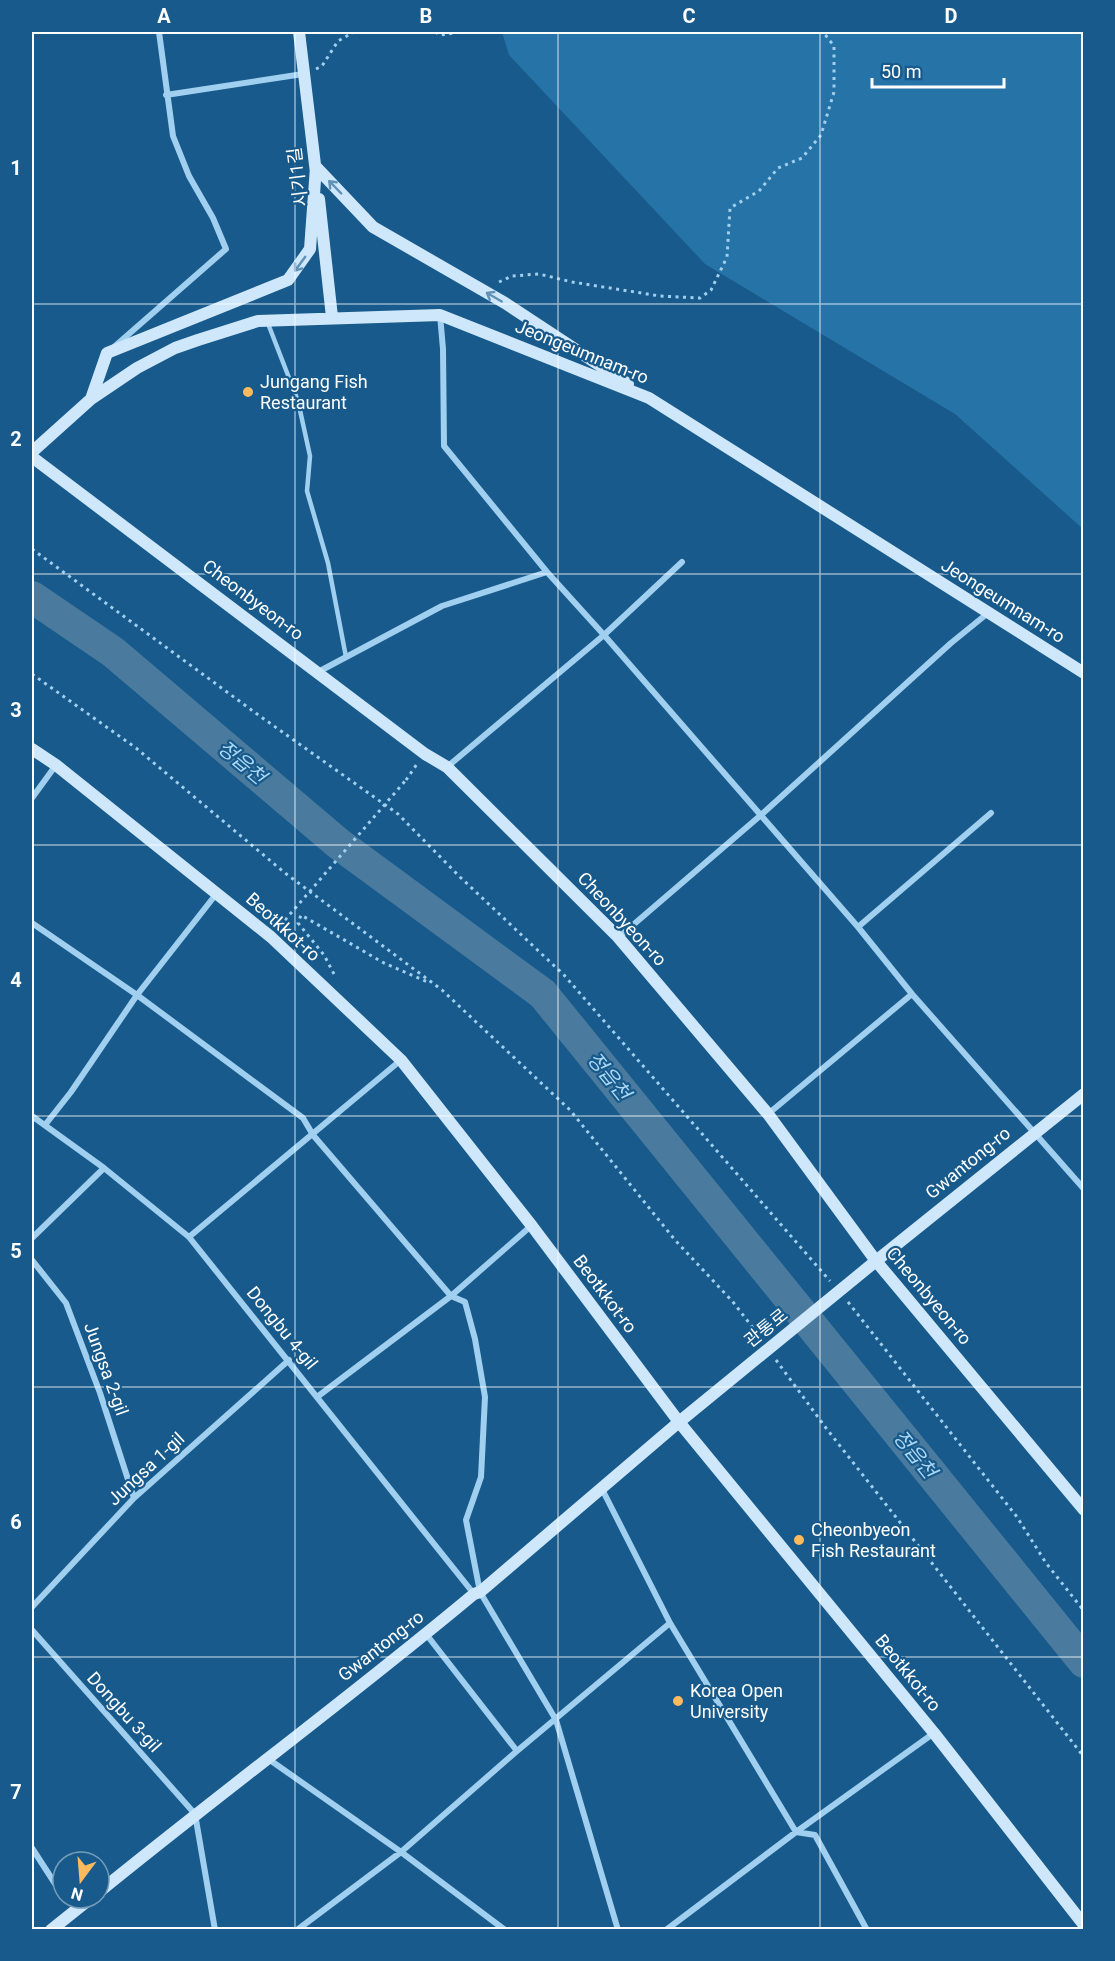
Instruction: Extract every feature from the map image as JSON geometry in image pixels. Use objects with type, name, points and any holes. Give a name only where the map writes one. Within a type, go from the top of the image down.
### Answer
[{"type":"street","points":[[92,399],[107,353],[226,249],[213,218],[189,176],[173,136],[159,32]]},
{"type":"street","name":"시기1길","points":[[299,32],[332,317]]},
{"type":"street","points":[[166,95],[303,74]]},
{"type":"street","points":[[107,353],[288,280],[310,249],[316,167]]},
{"type":"street","points":[[316,167],[373,227],[505,303],[649,398]]},
{"type":"street","points":[[440,315],[443,349],[444,446],[547,572],[761,815],[858,927],[912,994],[1083,1189]]},
{"type":"street","name":"Jeongeumnam-ro","points":[[32,452],[92,399],[137,368],[175,348],[266,320],[440,315],[649,398],[1083,673]]},
{"type":"street","name":"Cheonbyeon-ro","points":[[32,457],[424,754],[447,767],[618,938],[768,1114],[876,1261],[1083,1510]]},
{"type":"street","points":[[447,767],[604,635],[682,562]]},
{"type":"street","points":[[318,672],[442,606],[547,572]]},
{"type":"street","points":[[618,938],[761,815],[951,643],[988,614]]},
{"type":"street","name":"Beotkkot-ro","points":[[32,749],[56,765],[271,937],[401,1060],[532,1226],[679,1422],[934,1733],[1083,1926]]},
{"type":"street","points":[[32,798],[56,765]]},
{"type":"street","points":[[858,927],[991,813]]},
{"type":"street","points":[[45,1125],[85,1073],[136,995],[217,893]]},
{"type":"street","points":[[32,923],[136,995],[303,1118],[313,1135],[451,1296],[465,1302],[475,1340],[485,1396],[481,1477],[466,1520],[477,1593],[556,1720],[618,1929]]},
{"type":"street","points":[[768,1114],[912,994]]},
{"type":"street","points":[[189,1237],[401,1060]]},
{"type":"street","name":"Gwantong-ro","points":[[876,1261],[1083,1094]]},
{"type":"street","name":"Dongbu 4-gil","points":[[32,1116],[104,1168],[189,1237],[477,1593]]},
{"type":"street","points":[[32,1238],[104,1168]]},
{"type":"street","points":[[317,1396],[451,1296],[532,1226]]},
{"type":"street","name":"Jungsa 2-gil","points":[[32,1260],[66,1304],[100,1393],[134,1498]]},
{"type":"street","name":"관통로","points":[[679,1422],[876,1261]]},
{"type":"street","name":"Jungsa 1-gil","points":[[32,1607],[134,1498],[289,1360]]},
{"type":"street","name":"Gwantong-ro","points":[[111,1882],[477,1593],[679,1422]]},
{"type":"street","points":[[602,1488],[670,1623],[796,1832],[815,1835],[867,1929]]},
{"type":"street","points":[[297,1929],[401,1852],[670,1623]]},
{"type":"street","name":"Dongbu 3-gil","points":[[32,1630],[195,1814]]},
{"type":"street","points":[[426,1634],[517,1751]]},
{"type":"street","points":[[666,1929],[934,1733]]},
{"type":"street","points":[[267,1758],[401,1852],[505,1929]]},
{"type":"street","points":[[195,1814],[215,1929]]},
{"type":"street","points":[[32,1848],[51,1877]]},
{"type":"street","points":[[51,1929],[76,1910]]},
{"type":"lane","points":[[266,320],[298,401],[309,456],[307,492],[328,562],[346,657]]},
{"type":"path","points":[[303,74],[322,66],[338,41],[354,32]]},
{"type":"path","points":[[435,32],[441,35],[460,32]]},
{"type":"path","points":[[481,289],[512,276],[539,274],[572,282],[660,296],[700,298],[711,290],[727,257],[730,208],[759,190],[778,168],[802,158],[821,135],[834,92],[834,46],[822,32]]},
{"type":"path","points":[[32,549],[398,814],[460,877],[564,975],[836,1288]]},
{"type":"path","points":[[32,674],[136,748],[285,873],[435,985],[570,1110],[675,1240],[733,1302],[760,1338]]},
{"type":"path","points":[[285,920],[406,780]]},
{"type":"path","points":[[330,994],[335,978],[324,955],[298,923],[301,915],[384,963],[435,985]]},
{"type":"path","points":[[843,1297],[1017,1517],[1046,1563],[1083,1611]]},
{"type":"path","points":[[773,1356],[826,1428],[1083,1756]]},
{"type":"shaded area","points":[[502,32],[1083,32],[1083,529],[955,414],[705,264],[509,55]]},
{"type":"waterway","name":"정읍천","points":[[32,597],[113,652],[339,844],[543,994],[1084,1662]]},
{"type":"place","name":"Jungang Fish Restaurant","points":[[248,392]]},
{"type":"place","name":"Cheonbyeon Fish Restaurant","points":[[799,1540]]},
{"type":"place","name":"Korea Open University","points":[[678,1701]]}]
